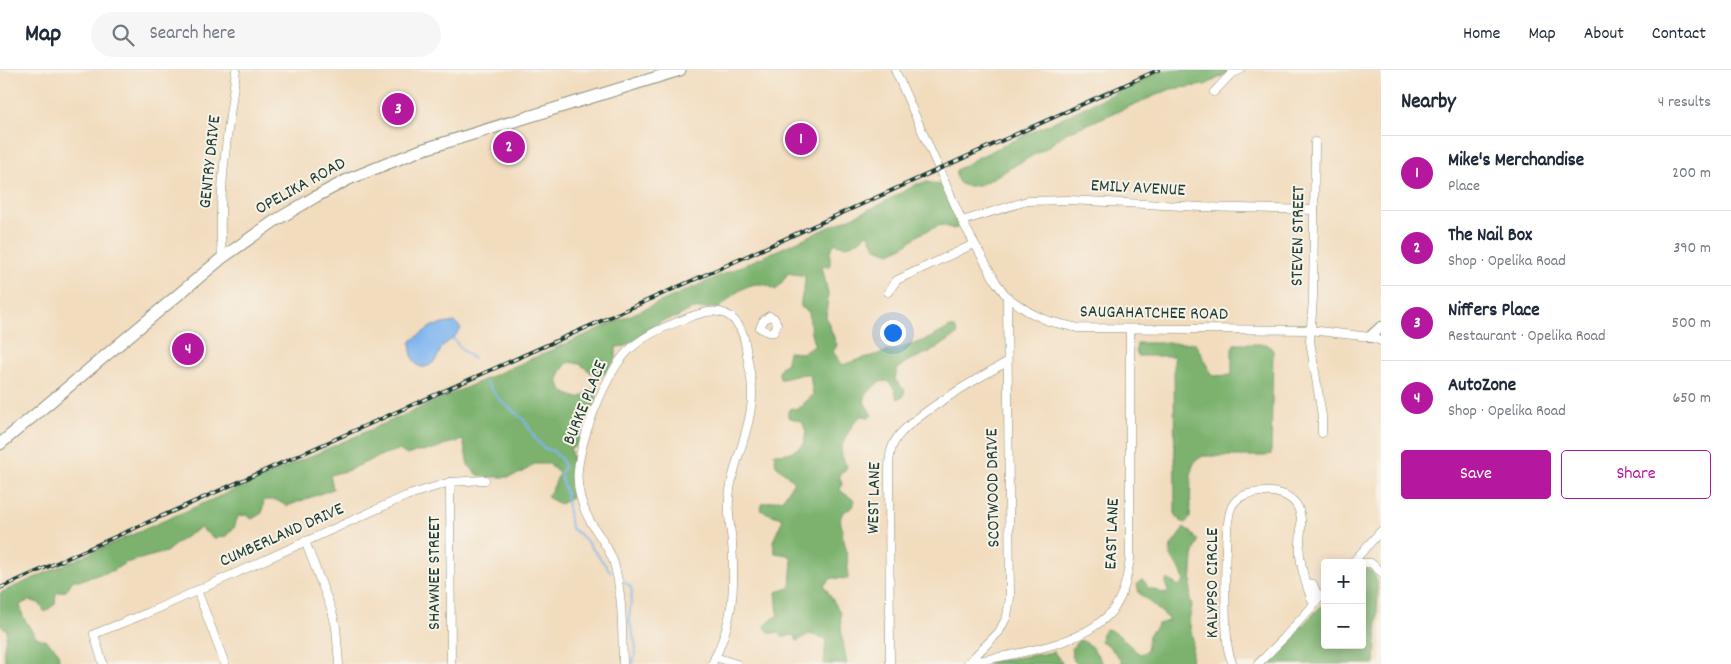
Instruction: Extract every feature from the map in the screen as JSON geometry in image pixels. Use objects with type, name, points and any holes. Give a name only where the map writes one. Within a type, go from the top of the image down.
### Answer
[{"type":"main road","name":"OPELIKA ROAD","points":[[0,444],[222,258],[290,211],[341,183],[385,164],[496,126],[680,70]]},
{"type":"main road","points":[[1370,337],[1381,327]]},
{"type":"street","name":"GENTRY DRIVE","points":[[222,258],[220,228],[222,186],[236,70]]},
{"type":"street","name":"SAUGAHATCHEE ROAD","points":[[895,70],[962,222],[974,244],[1007,297],[1037,316],[1067,327],[1090,329],[1310,330],[1370,337],[1381,341]]},
{"type":"street","points":[[1214,92],[1231,74],[1240,70]]},
{"type":"street","name":"STEVEN STREET","points":[[1315,142],[1313,298],[1310,341],[1322,416],[1322,433]]},
{"type":"street","name":"EMILY AVENUE","points":[[962,222],[1027,201],[1052,200],[1314,210]]},
{"type":"street","points":[[888,292],[897,280],[974,244]]},
{"type":"street","name":"SCOTWOOD DRIVE","points":[[967,664],[999,632],[1007,616],[1010,598],[1007,297]]},
{"type":"street","name":"BURKE PLACE","points":[[623,664],[615,565],[604,542],[590,521],[580,497],[578,472],[582,447],[590,423],[606,384],[618,362],[642,339],[665,327],[704,312],[712,311],[728,315],[744,333]]},
{"type":"street","points":[[736,664],[713,661],[730,616],[734,591],[729,507],[730,490],[751,407],[750,373],[744,333],[760,328]]},
{"type":"street","name":"EAST LANE","points":[[967,664],[1077,637],[1098,625],[1115,607],[1123,592],[1130,560],[1130,330]]},
{"type":"street","name":"WEST LANE","points":[[890,664],[889,474],[890,457],[895,440],[906,427],[933,407],[1007,362]]},
{"type":"street","name":"CUMBERLAND DRIVE","points":[[103,664],[94,634],[198,590],[406,496],[450,482],[486,480]]},
{"type":"street","name":"SHAWNEE STREET","points":[[450,482],[451,664]]},
{"type":"street","name":"KALYPSO CIRCLE","points":[[1233,664],[1229,657],[1227,639],[1227,536],[1230,511],[1238,498],[1254,492],[1270,492],[1286,495],[1292,500],[1300,514],[1300,556],[1307,588],[1312,600],[1316,601]]},
{"type":"street","points":[[1356,559],[1381,531]]},
{"type":"street","points":[[305,541],[332,611],[336,627],[339,664]]},
{"type":"street","points":[[1366,564],[1371,564],[1381,572]]},
{"type":"street","points":[[198,590],[225,664]]},
{"type":"street","points":[[1258,664],[1321,596]]},
{"type":"green space","points":[[1163,70],[1234,70],[1205,85],[1171,89],[1066,133],[1046,148],[984,183],[964,186],[958,181],[956,170],[977,158]]},
{"type":"green space","points":[[927,182],[942,186],[948,193],[960,226],[954,229],[942,225],[938,226],[920,234],[901,248],[890,253],[876,248],[868,233],[853,244],[845,246],[835,243],[830,251],[830,267],[822,266],[828,294],[826,317],[837,345],[833,352],[843,365],[911,345],[950,327],[955,328],[958,334],[936,349],[906,362],[897,369],[895,380],[905,390],[903,397],[897,399],[895,390],[888,381],[879,382],[866,395],[864,402],[872,415],[870,417],[862,416],[856,421],[847,434],[842,446],[842,456],[847,466],[839,475],[842,484],[840,489],[854,500],[854,505],[851,509],[844,512],[841,517],[843,530],[841,533],[847,556],[848,579],[832,578],[824,585],[840,612],[847,664],[824,664],[826,639],[809,634],[797,641],[794,635],[783,637],[779,633],[770,633],[764,627],[778,614],[776,592],[790,588],[792,559],[788,555],[775,553],[773,541],[783,519],[760,510],[763,503],[783,499],[794,481],[776,465],[774,453],[783,454],[790,452],[804,444],[806,431],[802,422],[788,417],[788,411],[792,408],[798,409],[813,395],[810,374],[780,379],[779,373],[781,367],[787,363],[788,352],[802,353],[815,346],[811,333],[809,312],[801,307],[805,276],[788,273],[775,290],[760,284],[745,287],[720,308],[692,309],[677,317],[662,321],[626,346],[616,347],[616,359],[605,373],[597,377],[580,364],[569,362],[560,373],[559,384],[562,389],[566,393],[579,398],[592,389],[596,392],[597,399],[577,446],[570,448],[574,473],[572,498],[560,504],[547,497],[559,474],[549,464],[534,464],[522,473],[508,477],[478,475],[468,465],[463,440],[443,445],[433,450],[418,451],[407,455],[399,450],[384,454],[349,470],[330,475],[333,489],[287,506],[276,500],[264,500],[262,513],[252,519],[246,515],[238,516],[234,528],[225,537],[214,538],[200,528],[166,552],[125,563],[114,570],[102,574],[82,580],[73,580],[66,591],[56,593],[55,604],[45,612],[39,603],[29,600],[20,605],[23,617],[35,636],[48,642],[58,651],[59,660],[62,664],[7,664],[4,652],[7,630],[0,625],[0,593],[879,205],[917,184]]},
{"type":"green space","points":[[1138,343],[1195,343],[1213,376],[1232,375],[1232,349],[1234,344],[1265,344],[1273,350],[1271,454],[1265,456],[1203,456],[1198,459],[1191,472],[1190,518],[1185,523],[1180,521],[1175,515],[1174,356],[1138,356],[1136,350]]},
{"type":"green space","points":[[1184,528],[1190,531],[1198,541],[1193,556],[1190,599],[1192,605],[1189,621],[1193,640],[1191,664],[1121,664],[1121,660],[1108,645],[1101,641],[1102,633],[1106,629],[1111,630],[1140,654],[1147,651],[1149,635],[1158,624],[1168,621],[1168,618],[1139,593],[1137,584],[1141,580],[1145,582],[1148,588],[1167,594],[1168,591],[1165,583],[1167,579],[1179,586],[1184,582],[1181,571],[1170,555],[1171,546]]},
{"type":"green space","points":[[1366,568],[1371,571],[1377,580],[1378,595],[1375,664],[1265,664],[1321,606],[1321,649],[1366,649]]},
{"type":"green space","points":[[1079,640],[1096,652],[1103,664],[1077,664],[1073,659],[1071,649]]},
{"type":"green space","points":[[1054,652],[1063,664],[984,664],[988,662]]},
{"type":"water","points":[[455,322],[461,328],[460,331],[442,347],[436,360],[423,367],[415,363],[411,353],[411,341],[432,326]]},
{"type":"waterway","points":[[453,338],[462,350],[474,359]]},
{"type":"waterway","points":[[486,382],[500,400],[524,420],[537,441],[544,448],[553,451],[562,460],[564,467],[560,474],[566,494],[571,528],[584,538],[611,572]]},
{"type":"waterway","points":[[623,581],[630,586],[632,591],[629,619],[636,646],[633,664]]},
{"type":"railway","points":[[0,588],[725,266],[1158,70]]},
{"type":"place","name":"Niffers Place","points":[[398,109]]},
{"type":"place","name":"Mike's Merchandise","points":[[801,139]]},
{"type":"place","name":"The Nail Box","points":[[509,147]]},
{"type":"place","name":"AutoZone","points":[[188,349]]}]
